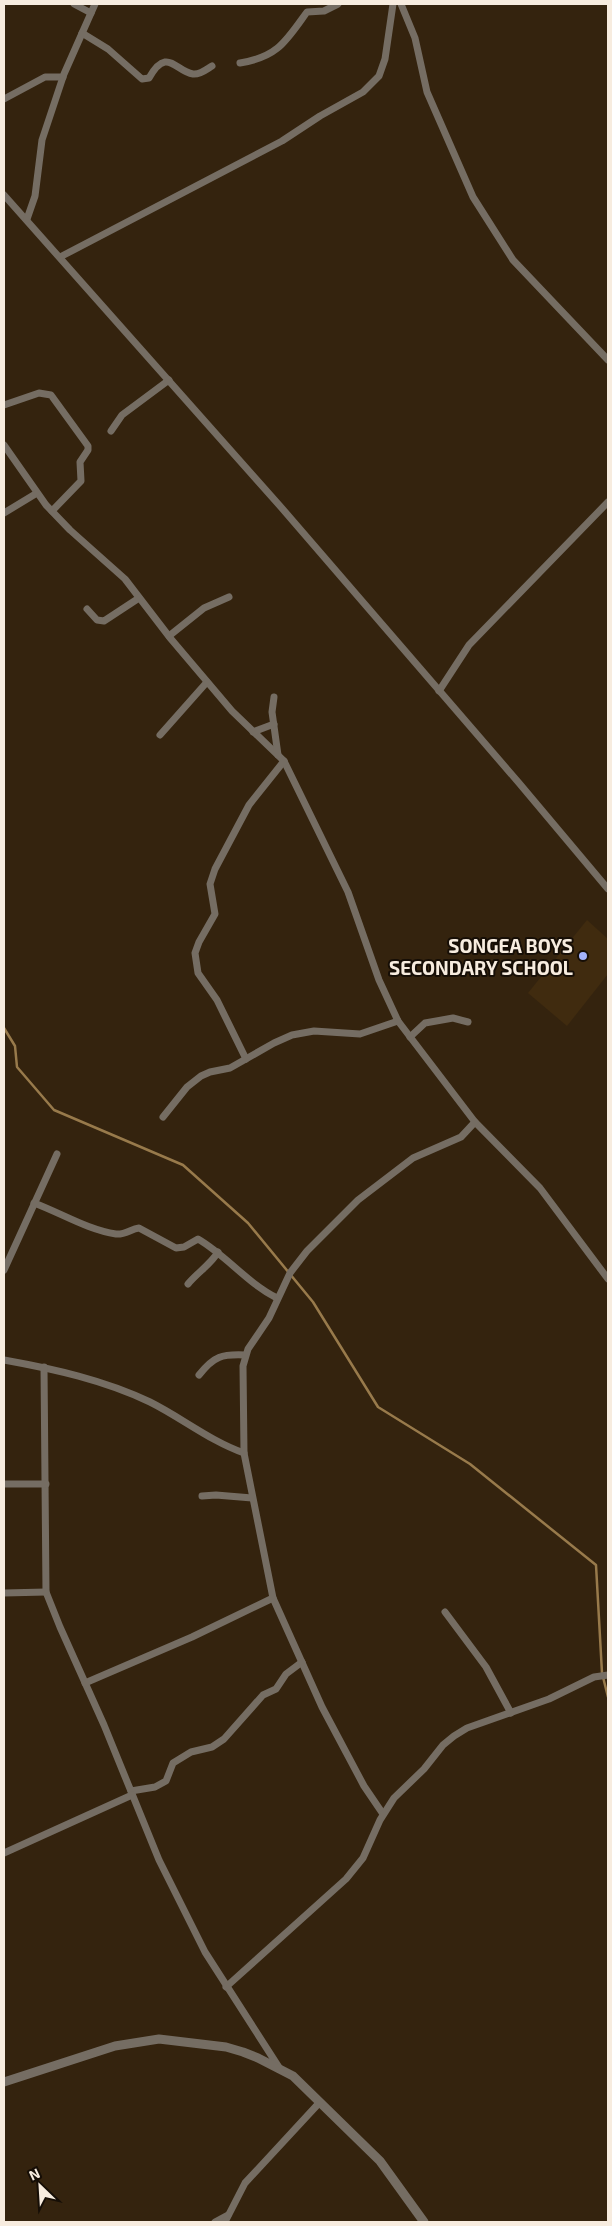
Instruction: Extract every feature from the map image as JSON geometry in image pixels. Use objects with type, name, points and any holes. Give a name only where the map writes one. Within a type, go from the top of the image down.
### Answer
[{"type":"street","points":[[74,4],[91,13]]},
{"type":"street","points":[[27,219],[35,196],[42,140],[63,78],[95,4]]},
{"type":"street","points":[[240,63],[263,58],[288,40],[307,12],[324,11],[338,4]]},
{"type":"street","points":[[60,257],[282,141],[320,116],[363,92],[379,76],[382,68],[393,4]]},
{"type":"street","points":[[401,4],[415,38],[427,92],[473,197],[513,260],[608,360]]},
{"type":"street","points":[[82,33],[108,48],[142,79],[149,78],[157,66],[163,63],[177,65],[191,74],[202,72],[212,66]]},
{"type":"street","points":[[4,99],[45,77],[63,78]]},
{"type":"street","points":[[4,195],[169,380],[608,889]]},
{"type":"street","points":[[111,431],[122,415],[169,380]]},
{"type":"street","points":[[4,405],[39,393],[51,395],[88,446],[88,450],[80,462],[81,481],[52,511]]},
{"type":"street","points":[[4,445],[52,511],[70,530],[125,579],[232,712],[284,761],[348,892],[379,980],[398,1021],[475,1122],[540,1188],[608,1279]]},
{"type":"street","points":[[4,513],[38,493]]},
{"type":"street","points":[[439,692],[469,645],[608,502]]},
{"type":"street","points":[[86,609],[97,620],[104,621],[139,598]]},
{"type":"street","points":[[169,636],[207,606],[229,598]]},
{"type":"street","points":[[160,735],[186,708],[207,682]]},
{"type":"street","points":[[274,697],[272,712],[278,755]]},
{"type":"street","points":[[253,732],[274,724]]},
{"type":"street","points":[[246,1058],[217,1000],[198,973],[195,953],[215,914],[210,884],[215,869],[249,805],[284,761]]},
{"type":"street","points":[[410,1037],[425,1024],[453,1018],[468,1022]]},
{"type":"street","points":[[163,1117],[187,1087],[201,1076],[230,1068],[292,1035],[314,1031],[360,1034],[398,1021]]},
{"type":"street","points":[[383,1814],[364,1786],[322,1707],[273,1598],[244,1453],[242,1381],[245,1355],[268,1318],[290,1273],[307,1251],[358,1200],[416,1156],[461,1137],[475,1122]]},
{"type":"street","points":[[4,1270],[57,1154]]},
{"type":"street","points":[[34,1203],[82,1224],[117,1234],[139,1228],[176,1248],[184,1247],[198,1239],[218,1252],[264,1291],[278,1298]]},
{"type":"street","points":[[188,1284],[218,1252]]},
{"type":"street","points":[[199,1375],[206,1366],[219,1356],[245,1355]]},
{"type":"street","points":[[4,1360],[44,1367],[101,1382],[150,1402],[224,1446],[244,1453]]},
{"type":"street","points":[[44,1367],[46,1592],[159,1860],[205,1952],[280,2069]]},
{"type":"street","points":[[4,1484],[46,1484]]},
{"type":"street","points":[[202,1496],[216,1495],[252,1498]]},
{"type":"street","points":[[4,1593],[46,1592]]},
{"type":"street","points":[[85,1683],[184,1641],[273,1598]]},
{"type":"street","points":[[445,1612],[486,1667],[511,1713]]},
{"type":"street","points":[[4,1853],[132,1793],[161,1784],[168,1777],[173,1763],[191,1752],[212,1747],[224,1739],[263,1695],[276,1688],[286,1674],[302,1662]]},
{"type":"street","points":[[226,1987],[346,1879],[362,1858],[383,1814],[401,1789],[424,1769],[454,1736],[467,1728],[549,1699],[594,1677],[608,1675]]},
{"type":"street","points":[[4,2082],[115,2046],[158,2039],[226,2047],[258,2058],[293,2076],[380,2161],[424,2222]]},
{"type":"street","points":[[215,2222],[227,2219],[245,2183],[320,2102]]},
{"type":"shaded area","name":"SONGEA BOYS SECONDARY SCHOOL","points":[[587,920],[608,939],[608,974],[567,1026],[528,993]]},
{"type":"waterway","points":[[4,1028],[15,1046],[17,1067],[54,1110],[183,1165],[248,1223],[313,1302],[378,1407],[470,1464],[596,1565],[602,1673],[608,1697]]},
{"type":"place","name":"SONGEA BOYS SECONDARY SCHOOL","points":[[583,956]]}]
